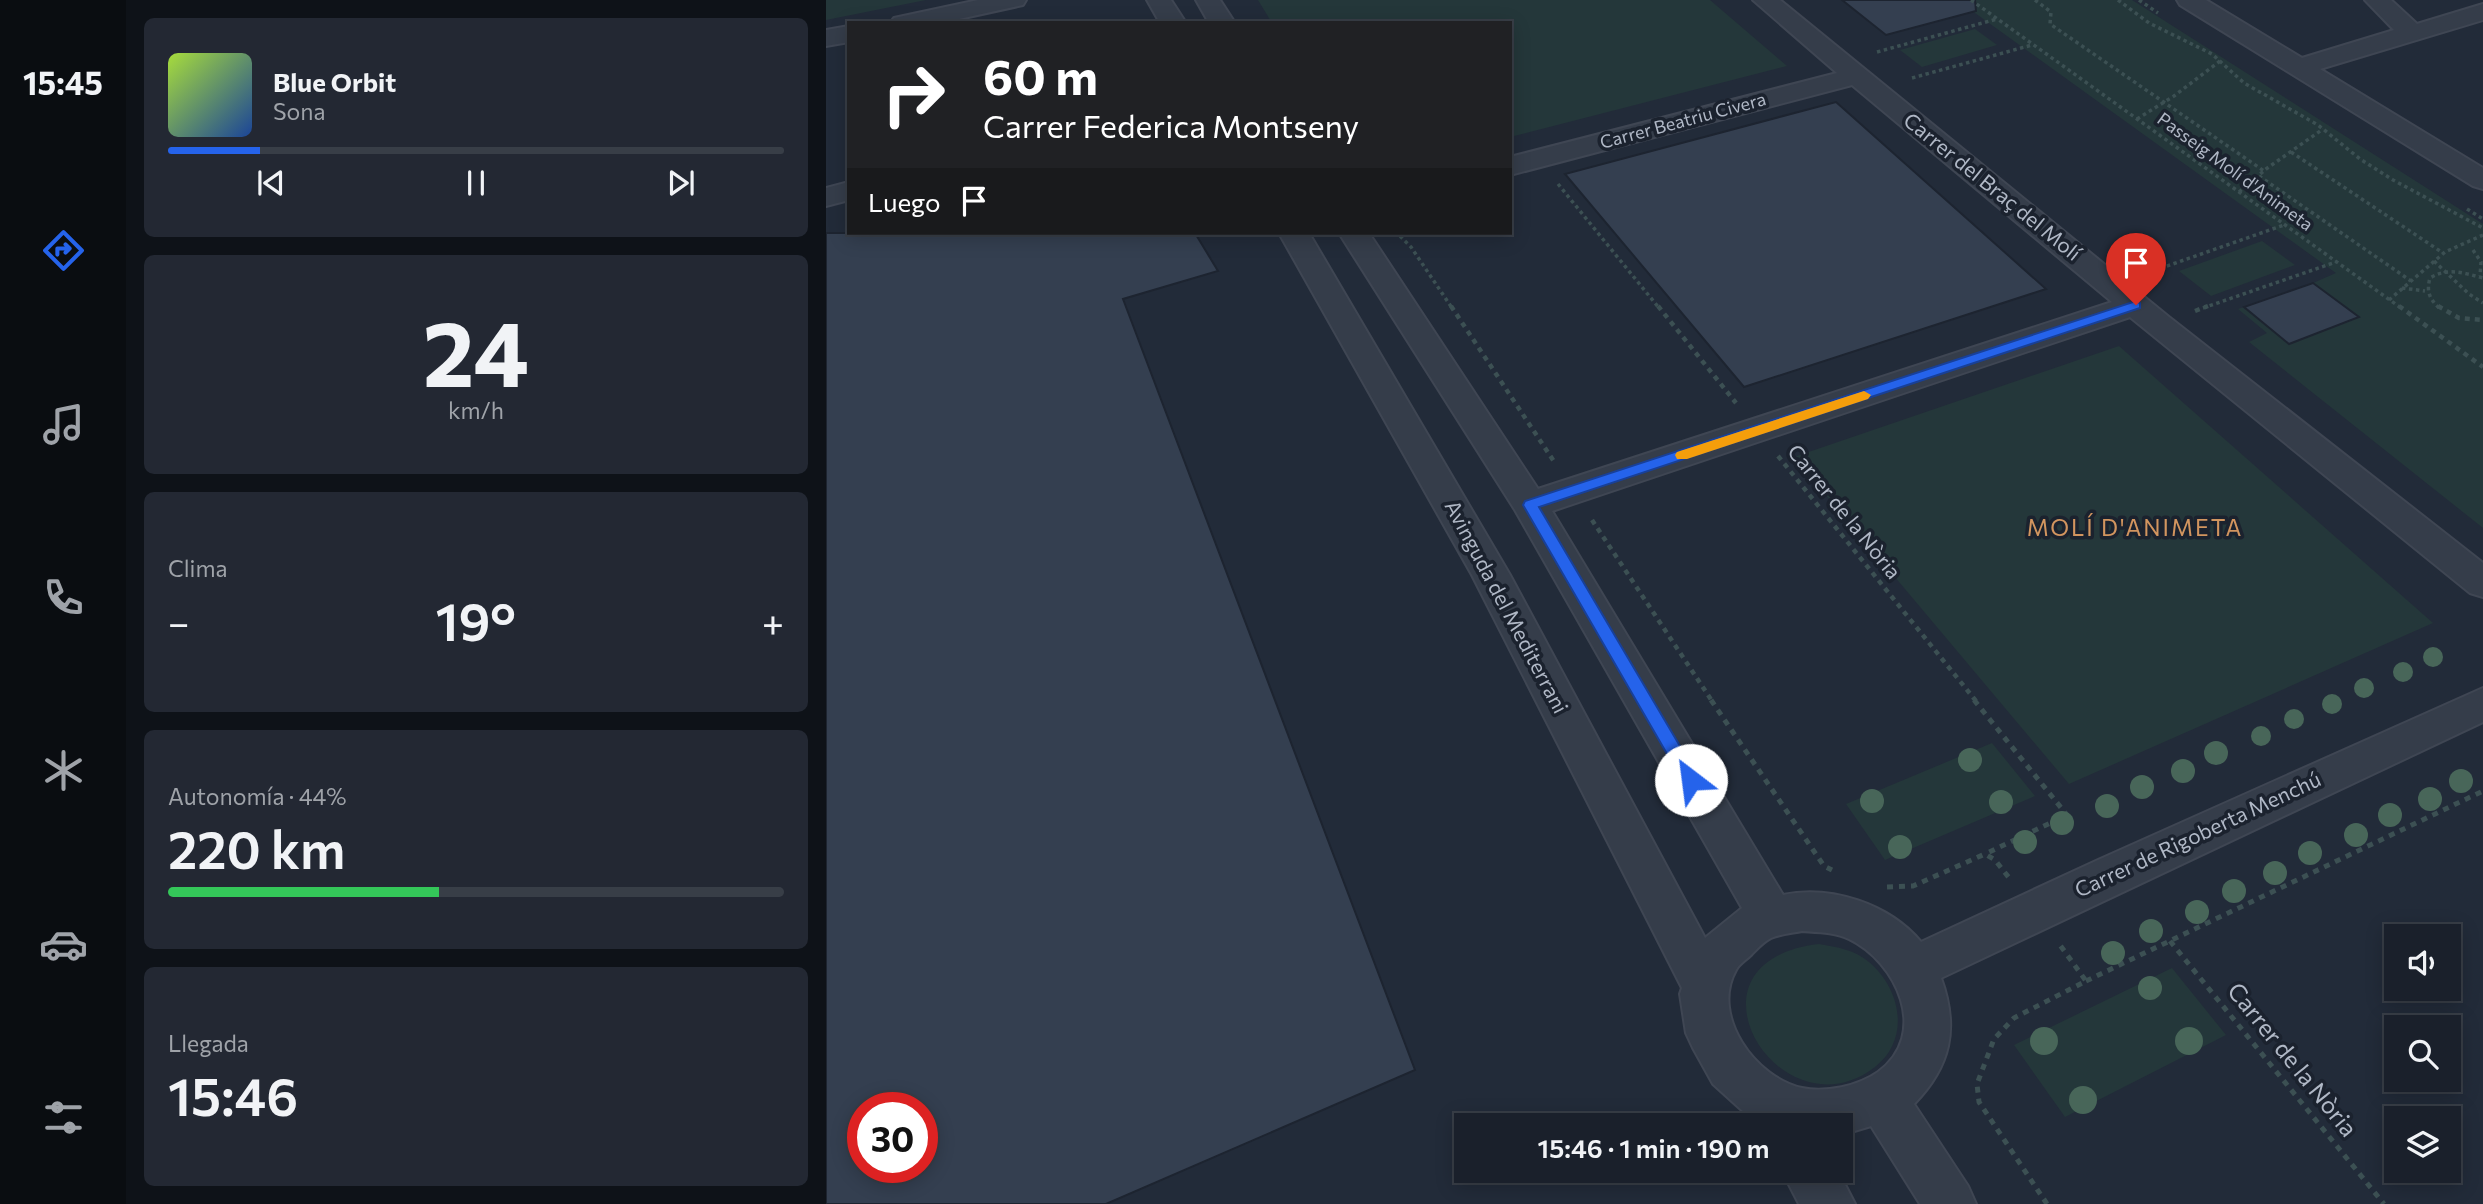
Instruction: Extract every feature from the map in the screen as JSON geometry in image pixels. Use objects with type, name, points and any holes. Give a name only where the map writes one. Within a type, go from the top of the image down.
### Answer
[{"type":"street","points":[[913,21],[1014,0]]},
{"type":"street","points":[[1159,0],[1172,21]]},
{"type":"street","points":[[1208,0],[1221,21]]},
{"type":"street","name":"Carrer del Braç del Molí","points":[[1765,0],[2135,305],[2483,583]]},
{"type":"street","points":[[2189,0],[2483,180]]},
{"type":"street","points":[[2377,0],[2413,34]]},
{"type":"street","points":[[2299,67],[2483,12]]},
{"type":"street","points":[[826,38],[847,34]]},
{"type":"street","name":"Carrer Beatriu Civera","points":[[1512,165],[1857,76]]},
{"type":"street","points":[[826,197],[847,192]]},
{"type":"street","name":"Avinguda del Mediterrani","points":[[1295,235],[1491,575],[1706,987]]},
{"type":"street","points":[[1355,235],[1530,505],[1771,917]]},
{"type":"street","points":[[1530,505],[2135,305]]},
{"type":"street","name":"Carrer de Rigoberta Menchú","points":[[1914,968],[2483,704]]},
{"type":"street","points":[[1802,911],[1835,914],[1866,925],[1893,944],[1914,968],[1925,992],[1929,1016],[1927,1040],[1918,1063],[1903,1084],[1882,1099],[1851,1112],[1821,1115],[1791,1110],[1772,1112],[1735,1076],[1715,1049],[1706,1018],[1706,987],[1712,969],[1736,937],[1771,917],[1802,911]]},
{"type":"street","points":[[1882,1099],[1950,1204]]},
{"type":"street","points":[[1816,1183],[1829,1204]]},
{"type":"path","name":"Passeig Molí d'Animeta","points":[[1971,0],[2483,367]]},
{"type":"path","points":[[2035,0],[2051,12],[2050,24],[2264,171]]},
{"type":"path","points":[[2118,0],[2149,23],[2212,54],[2244,83],[2323,129],[2360,159],[2393,180],[2483,229]]},
{"type":"path","points":[[1857,76],[1998,19]]},
{"type":"path","points":[[1857,76],[2032,44]]},
{"type":"path","points":[[2137,119],[2220,61]]},
{"type":"path","points":[[2239,192],[2323,129]]},
{"type":"path","points":[[2291,152],[2443,253]]},
{"type":"path","name":"Carrer de la Nòria","points":[[1537,159],[2067,815],[1985,854]]},
{"type":"path","points":[[2259,176],[2411,281]]},
{"type":"path","points":[[2135,305],[2285,225]]},
{"type":"path","points":[[1399,235],[1411,247],[1764,780],[1824,866],[1843,874]]},
{"type":"path","points":[[2389,300],[2443,253],[2483,235]]},
{"type":"path","points":[[2473,250],[2481,262],[2481,277],[2448,272],[2430,278],[2425,284],[2425,291],[2429,300],[2451,314],[2483,320]]},
{"type":"path","points":[[2434,261],[2456,278],[2461,289],[2483,303]]},
{"type":"path","points":[[2135,305],[2336,262]]},
{"type":"path","points":[[2402,288],[2425,291]]},
{"type":"path","points":[[2046,1204],[1979,1102],[1977,1084],[1994,1039],[2014,1018],[2085,981],[2483,791]]},
{"type":"path","points":[[1881,886],[1913,886],[1985,854],[1995,860],[2085,981]]},
{"type":"path","name":"Carrer de la Nòria","points":[[2170,941],[2384,1204]]},
{"type":"shaded area","points":[[826,0],[926,0],[826,20]]},
{"type":"shaded area","points":[[1258,0],[1710,0],[1787,66],[1512,136],[1512,21],[1271,21]]},
{"type":"shaded area","points":[[1957,0],[2132,0],[2483,224],[2483,528],[2249,342],[2267,333],[2238,309],[2244,307],[2289,344],[2359,317],[2313,283],[2336,273]]},
{"type":"shaded area","points":[[1975,29],[1997,45],[1922,67],[1900,50]]},
{"type":"shaded area","points":[[2262,241],[2295,265],[2211,296],[2179,271]]},
{"type":"shaded area","points":[[2119,346],[2433,623],[2069,784],[1794,457]]},
{"type":"shaded area","points":[[1992,743],[2035,796],[1885,860],[1846,804]]},
{"type":"shaded area","points":[[1819,944],[1852,952],[1869,962],[1889,986],[1898,1014],[1894,1043],[1886,1056],[1875,1067],[1839,1083],[1805,1081],[1776,1065],[1756,1039],[1746,1010],[1752,981],[1775,957]]},
{"type":"shaded area","points":[[2172,968],[2226,1035],[2065,1117],[2014,1045]]},
{"type":"building","points":[[1842,0],[1975,0],[1976,11],[1886,35]]},
{"type":"building","points":[[1836,102],[2046,289],[1744,387],[1565,174]]},
{"type":"building","points":[[826,233],[1196,235],[1218,271],[1123,299],[1415,1070],[1106,1204],[826,1204]]},
{"type":"building","points":[[2313,283],[2359,317],[2289,344],[2244,307]]},
{"type":"slow traffic","points":[[1682,455],[1864,395]]},
{"type":"district","name":"MOLÍ D'ANIMETA","points":[[2135,528]]},
{"type":"route","points":[[1691,780],[1530,505],[2136,305]]}]
